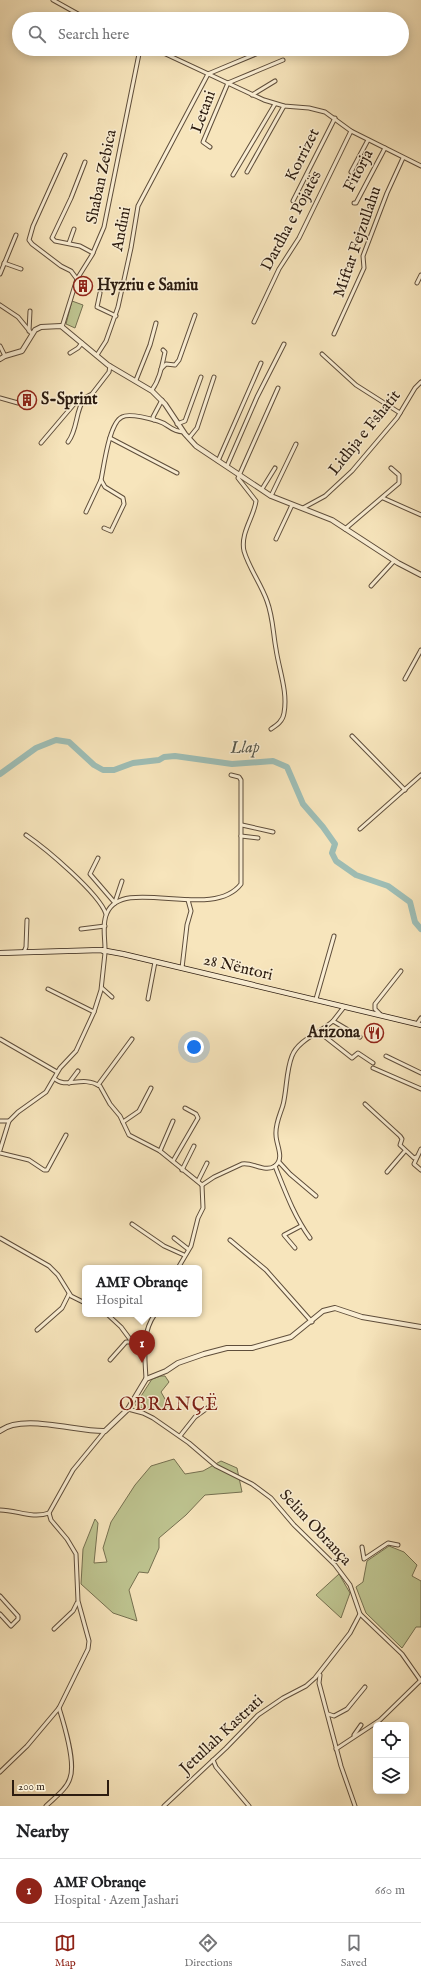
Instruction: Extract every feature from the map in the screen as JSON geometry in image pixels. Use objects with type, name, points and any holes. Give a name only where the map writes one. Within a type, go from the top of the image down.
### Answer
[{"type":"main road","name":"28 Nëntori","points":[[0,953],[101,950],[419,1024]]},
{"type":"street","points":[[53,0],[74,12]]},
{"type":"street","name":"Shaban Zebica","points":[[62,327],[77,279],[101,238],[107,219],[139,56]]},
{"type":"street","name":"Korrizet","points":[[171,56],[275,104],[309,108],[325,112],[351,131]]},
{"type":"street","points":[[208,74],[251,56]]},
{"type":"street","points":[[228,83],[283,60]]},
{"type":"street","name":"Andini","points":[[97,355],[104,345],[116,316],[127,271],[138,206],[208,74]]},
{"type":"street","points":[[252,94],[275,81]]},
{"type":"street","name":"Letani","points":[[210,147],[203,142],[228,83]]},
{"type":"street","points":[[233,175],[275,104]]},
{"type":"street","points":[[248,172],[284,106]]},
{"type":"street","name":"Korrizet","points":[[292,201],[335,118]]},
{"type":"street","name":"Fitorja","points":[[351,131],[421,166]]},
{"type":"street","name":"Dardha e Pojatës","points":[[254,322],[279,269],[299,238],[351,131]]},
{"type":"street","name":"Fitorja","points":[[351,172],[368,140]]},
{"type":"street","name":"Fitorja","points":[[354,203],[356,203],[385,148]]},
{"type":"street","points":[[64,155],[33,226],[29,240],[61,266],[71,271],[77,279]]},
{"type":"street","name":"Miftar Fejzullahu","points":[[334,334],[364,268],[363,256],[387,193],[403,158]]},
{"type":"street","points":[[85,162],[71,198],[52,238],[55,241],[90,250],[93,253]]},
{"type":"street","points":[[69,244],[74,229]]},
{"type":"street","points":[[0,274],[16,235]]},
{"type":"street","points":[[4,264],[21,269]]},
{"type":"street","points":[[417,283],[421,275]]},
{"type":"street","points":[[100,293],[97,308],[116,316]]},
{"type":"street","points":[[0,305],[18,317],[30,332]]},
{"type":"street","points":[[0,359],[22,351],[30,332],[30,311]]},
{"type":"street","points":[[161,369],[166,364],[175,365],[179,360],[195,315]]},
{"type":"street","points":[[136,380],[150,345],[156,323]]},
{"type":"street","points":[[30,332],[41,327],[62,327],[110,366],[152,390],[162,400],[177,424],[196,446],[271,496],[332,520],[394,561],[421,575]]},
{"type":"street","points":[[70,353],[78,348],[82,342]]},
{"type":"street","points":[[227,466],[257,397],[284,344]]},
{"type":"street","points":[[0,346],[5,356]]},
{"type":"street","points":[[152,390],[156,384],[161,369],[165,352],[163,350]]},
{"type":"street","points":[[322,354],[356,384],[400,414]]},
{"type":"street","points":[[218,460],[260,363]]},
{"type":"street","points":[[40,443],[75,403],[92,394],[109,372],[110,366]]},
{"type":"street","points":[[177,424],[185,421],[201,377]]},
{"type":"street","points":[[189,438],[197,428],[214,377]]},
{"type":"street","name":"Lidhja e Fshatit","points":[[303,508],[325,496],[352,471],[400,414],[421,382]]},
{"type":"street","points":[[271,730],[282,720],[284,712],[282,674],[276,650],[275,629],[267,601],[244,550],[246,529],[255,508],[256,501],[238,478],[278,388]]},
{"type":"street","points":[[0,398],[18,403]]},
{"type":"street","points":[[68,442],[73,435],[79,407],[84,399]]},
{"type":"street","points":[[154,420],[153,417],[162,400]]},
{"type":"street","points":[[86,512],[101,480],[114,425],[121,417],[128,416],[163,422],[174,431],[183,432]]},
{"type":"street","points":[[110,438],[177,473]]},
{"type":"street","points":[[271,496],[296,444]]},
{"type":"street","points":[[262,490],[275,468]]},
{"type":"street","points":[[345,529],[383,498],[400,480],[399,475],[391,468]]},
{"type":"street","points":[[101,480],[105,487],[124,500],[111,531],[104,528]]},
{"type":"street","points":[[383,498],[421,515]]},
{"type":"street","points":[[276,539],[292,505]]},
{"type":"street","points":[[371,586],[394,561]]},
{"type":"street","points":[[405,679],[421,650]]},
{"type":"street","points":[[352,736],[405,790]]},
{"type":"street","points":[[115,903],[125,898],[135,896],[188,900],[219,898],[239,886],[242,879],[241,780],[239,777],[232,775]]},
{"type":"street","points":[[360,829],[421,775]]},
{"type":"street","points":[[242,825],[273,832]]},
{"type":"street","points":[[26,835],[53,854],[100,903],[106,914],[105,949],[101,950],[105,953],[102,988],[94,1012],[76,1051],[57,1072],[55,1079],[46,1092],[18,1112],[9,1121],[0,1151],[29,1160],[44,1170],[47,1170],[66,1135]]},
{"type":"street","points":[[241,836],[258,838]]},
{"type":"street","points":[[98,858],[90,874],[115,903]]},
{"type":"street","points":[[106,914],[115,903],[122,881]]},
{"type":"street","points":[[181,968],[187,925],[191,911],[188,900]]},
{"type":"street","points":[[21,953],[26,951],[27,920]]},
{"type":"street","points":[[81,929],[105,926]]},
{"type":"street","points":[[316,999],[334,936]]},
{"type":"street","points":[[148,999],[154,962]]},
{"type":"street","points":[[381,1015],[375,1009],[375,1004],[401,971]]},
{"type":"street","points":[[102,988],[112,997]]},
{"type":"street","points":[[48,989],[94,1012]]},
{"type":"street","points":[[202,1185],[214,1177],[242,1164],[247,1163],[266,1169],[275,1166],[279,1162],[280,1154],[276,1131],[283,1104],[291,1058],[298,1047],[333,1021],[344,1006]]},
{"type":"street","name":"28 Nëntori","points":[[419,1024],[421,1018]]},
{"type":"street","points":[[333,1021],[360,1037]]},
{"type":"street","points":[[319,1032],[352,1058],[358,1053],[373,1063]]},
{"type":"street","points":[[0,1039],[57,1072]]},
{"type":"street","points":[[98,1085],[132,1039]]},
{"type":"street","points":[[386,1056],[421,1073]]},
{"type":"street","points":[[373,1068],[421,1089]]},
{"type":"street","points":[[69,1083],[78,1071]]},
{"type":"street","points":[[55,1079],[60,1083],[82,1081],[98,1085],[104,1091],[110,1104],[123,1122],[129,1135],[161,1152],[202,1185],[203,1208],[198,1218],[194,1238],[179,1265]]},
{"type":"street","points":[[123,1122],[139,1111],[151,1088]]},
{"type":"street","points":[[365,1104],[400,1136],[402,1139],[400,1145],[405,1151],[414,1158],[416,1157]]},
{"type":"street","points":[[173,1162],[198,1118],[196,1114],[184,1108]]},
{"type":"street","points":[[0,1121],[9,1121]]},
{"type":"street","points":[[161,1152],[172,1121]]},
{"type":"street","points":[[182,1170],[194,1146]]},
{"type":"street","points":[[421,1149],[414,1164],[421,1170]]},
{"type":"street","points":[[387,1172],[405,1151]]},
{"type":"street","points":[[279,1162],[290,1174],[316,1196]]},
{"type":"street","points":[[198,1181],[207,1163]]},
{"type":"street","points":[[275,1166],[301,1226],[310,1238]]},
{"type":"street","points":[[132,1224],[164,1246],[184,1255]]},
{"type":"street","points":[[295,1248],[284,1235],[301,1226]]},
{"type":"street","points":[[0,1238],[49,1266],[58,1275],[69,1294],[82,1301]]},
{"type":"street","points":[[174,1238],[188,1249]]},
{"type":"street","points":[[230,1240],[266,1270],[312,1322]]},
{"type":"street","points":[[37,1330],[62,1308],[69,1294]]},
{"type":"street","points":[[146,1378],[166,1371],[178,1363],[204,1354],[227,1348],[252,1348],[275,1342],[295,1334],[326,1310],[335,1308],[362,1317],[421,1327]]},
{"type":"street","points":[[110,1317],[121,1327],[145,1360]]},
{"type":"street","points":[[0,1772],[27,1746],[58,1708],[88,1649],[89,1641],[78,1601],[76,1554],[67,1539],[51,1520],[49,1513],[73,1470],[105,1431],[128,1409],[146,1378],[146,1336],[154,1317]]},
{"type":"street","points":[[110,1360],[126,1342],[133,1342]]},
{"type":"street","points":[[180,1436],[195,1417],[212,1404]]},
{"type":"street","name":"Selim Obrança","points":[[128,1409],[148,1416],[180,1436],[216,1466],[252,1484],[271,1498],[294,1524],[335,1565],[350,1585],[360,1614],[402,1654],[421,1681]]},
{"type":"street","points":[[0,1431],[8,1426],[20,1423],[60,1426],[92,1431],[105,1431]]},
{"type":"street","points":[[0,1510],[10,1510],[33,1516],[49,1513]]},
{"type":"street","points":[[362,1547],[364,1559],[388,1543],[398,1545]]},
{"type":"street","points":[[0,1596],[18,1616],[18,1619],[10,1626],[0,1614]]},
{"type":"street","points":[[54,1630],[74,1611],[78,1601]]},
{"type":"street","name":"Jetullah Kastrati","points":[[164,1806],[214,1760],[258,1715],[283,1698],[306,1686],[320,1673],[350,1633],[360,1614]]},
{"type":"street","points":[[320,1673],[319,1683],[340,1766],[355,1806]]},
{"type":"street","points":[[336,1749],[380,1720],[421,1681]]},
{"type":"street","points":[[328,1714],[334,1716],[343,1711],[365,1687]]},
{"type":"street","points":[[46,1806],[66,1785],[71,1772],[70,1754],[58,1708]]},
{"type":"street","points":[[353,1737],[361,1725]]},
{"type":"street","points":[[214,1760],[216,1766],[249,1806]]},
{"type":"green space","points":[[72,301],[83,305],[75,328],[66,324]]},
{"type":"green space","points":[[165,1376],[169,1382],[161,1392],[169,1406],[161,1409],[152,1409],[136,1406],[152,1379]]},
{"type":"green space","points":[[174,1459],[185,1474],[203,1471],[221,1461],[237,1468],[242,1492],[205,1495],[186,1515],[159,1538],[159,1548],[148,1573],[139,1572],[129,1590],[137,1621],[113,1613],[81,1584],[83,1549],[95,1519],[98,1523],[94,1563],[107,1562],[103,1548],[111,1522],[135,1485],[151,1466]]},
{"type":"green space","points":[[389,1546],[404,1552],[417,1565],[412,1576],[421,1581],[421,1627],[416,1627],[402,1648],[366,1613],[356,1587],[363,1582],[367,1561]]},
{"type":"green space","points":[[339,1574],[350,1593],[341,1618],[316,1595]]},
{"type":"waterway","name":"Llap","points":[[0,774],[36,748],[56,740],[69,742],[94,765],[103,770],[114,770],[133,763],[159,760],[164,757],[175,756],[232,764],[273,761],[287,767],[303,804],[323,827],[335,844],[332,853],[336,861],[356,875],[388,886],[410,902],[415,922],[421,929]]},
{"type":"place","name":"Hyzriu e Samiu","points":[[83,286]]},
{"type":"place","name":"S-Sprint","points":[[27,400]]},
{"type":"place","name":"Arizona","points":[[374,1033]]},
{"type":"place","name":"AMF Obranqe","points":[[142,1363]]},
{"type":"district","name":"OBRANÇË","points":[[169,1405]]}]
